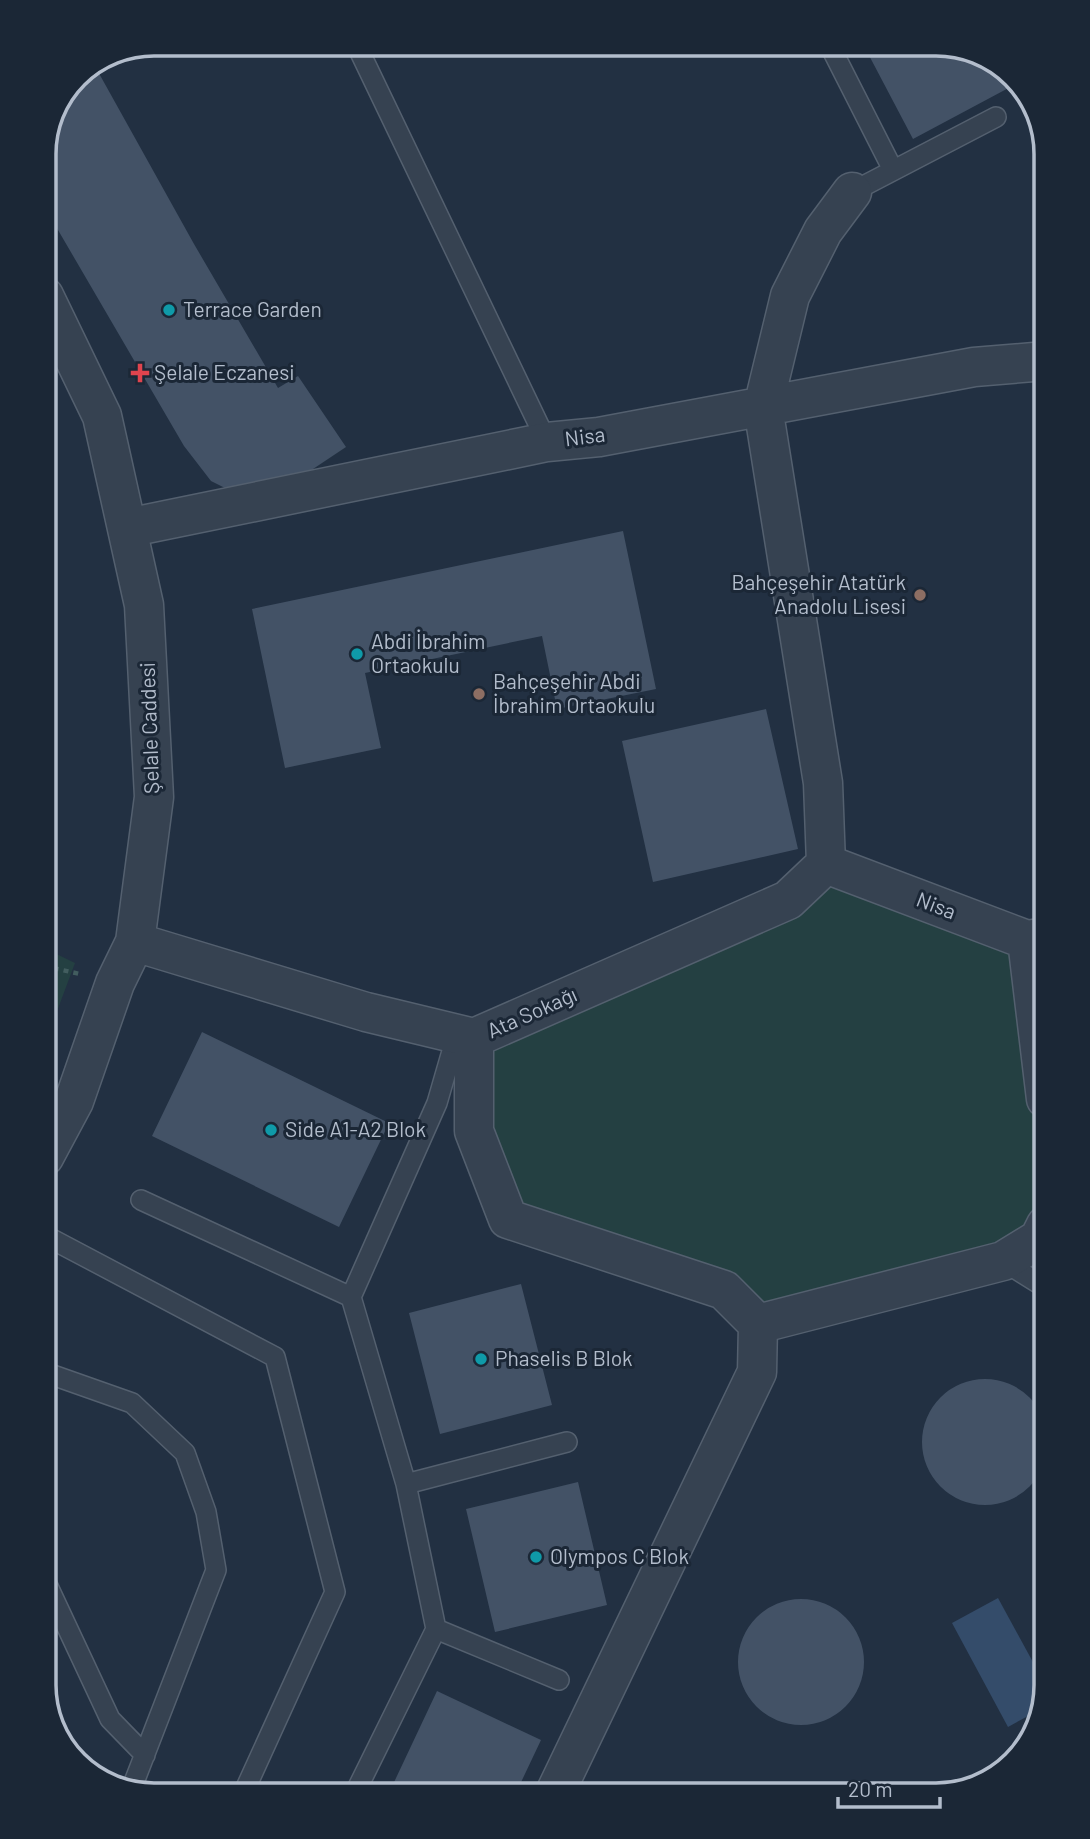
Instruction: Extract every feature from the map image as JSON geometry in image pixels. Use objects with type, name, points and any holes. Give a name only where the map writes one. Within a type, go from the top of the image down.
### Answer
[{"type":"street","points":[[826,864],[822,783],[763,407],[790,296],[823,231],[852,192]]},
{"type":"street","name":"Şelale Caddesi","points":[[56,323],[102,416],[144,605],[154,797],[135,942],[115,983],[74,1101],[56,1135]]},
{"type":"street","name":"Nisa","points":[[127,528],[547,442],[598,437],[974,367],[1034,362]]},
{"type":"street","name":"Nisa","points":[[826,864],[1034,938]]},
{"type":"street","name":"Ata Sokağı","points":[[135,942],[366,1012],[466,1036],[788,901],[826,864]]},
{"type":"street","points":[[466,1036],[474,1131],[508,1219],[724,1290],[758,1324],[757,1372],[560,1783]]},
{"type":"street","points":[[758,1324],[1003,1261],[1034,1242]]},
{"type":"lane","points":[[362,56],[547,442]]},
{"type":"lane","points":[[835,56],[893,170]]},
{"type":"lane","points":[[852,192],[996,117]]},
{"type":"lane","points":[[360,1783],[436,1629],[406,1484],[351,1297],[466,1036]]},
{"type":"lane","points":[[141,1200],[351,1297]]},
{"type":"lane","points":[[56,1241],[275,1356],[335,1592],[248,1783]]},
{"type":"lane","points":[[1003,1261],[1034,1280]]},
{"type":"lane","points":[[56,1376],[132,1403],[185,1453],[206,1512],[216,1570],[135,1781]]},
{"type":"lane","points":[[406,1484],[567,1442]]},
{"type":"lane","points":[[56,1604],[110,1719],[145,1755]]},
{"type":"lane","points":[[436,1629],[558,1680]]},
{"type":"green space","points":[[826,864],[1027,940],[1034,999],[1034,1241],[758,1324],[508,1219],[474,1038]]},
{"type":"green space","points":[[56,954],[75,963],[56,1014]]},
{"type":"water","points":[[998,1598],[1034,1664],[1030,1715],[1008,1727],[952,1623]]},
{"type":"building","points":[[869,56],[955,58],[991,72],[1009,88],[913,139]]},
{"type":"building","name":"Terrace Garden","points":[[99,73],[278,388],[298,376],[346,447],[292,483],[231,491],[211,481],[184,446],[56,227],[56,147],[59,128],[76,94]]},
{"type":"building","name":"Abdi İbrahim Ortaokulu","points":[[623,531],[656,689],[557,709],[542,636],[365,673],[381,748],[285,768],[252,609]]},
{"type":"building","points":[[766,709],[798,849],[653,882],[622,741]]},
{"type":"building","name":"Side A1-A2 Blok","points":[[202,1032],[389,1123],[339,1227],[152,1136]]},
{"type":"building","name":"Phaselis B Blok","points":[[521,1284],[552,1405],[440,1434],[409,1313]]},
{"type":"building","points":[[985,1379],[1009,1384],[1034,1404],[1034,1480],[1029,1486],[1009,1500],[985,1505],[961,1500],[941,1486],[927,1466],[922,1442],[927,1418],[941,1398],[961,1384]]},
{"type":"building","name":"Olympos C Blok","points":[[578,1482],[607,1605],[495,1632],[466,1509]]},
{"type":"building","points":[[801,1599],[825,1604],[845,1618],[859,1638],[864,1662],[859,1686],[845,1706],[825,1720],[801,1725],[777,1720],[757,1706],[743,1686],[738,1662],[743,1638],[757,1618],[777,1604]]},
{"type":"building","points":[[437,1691],[541,1740],[521,1783],[394,1783]]},
{"type":"place","name":"Terrace Garden","points":[[169,310]]},
{"type":"place","name":"Şelale Eczanesi","points":[[140,373]]},
{"type":"place","name":"Bahçeşehir Atatürk Anadolu Lisesi","points":[[920,595]]},
{"type":"place","name":"Abdi İbrahim Ortaokulu","points":[[357,654]]},
{"type":"place","name":"Bahçeşehir Abdi İbrahim Ortaokulu","points":[[479,694]]},
{"type":"place","name":"Side A1-A2 Blok","points":[[271,1130]]},
{"type":"place","name":"Phaselis B Blok","points":[[481,1359]]},
{"type":"place","name":"Olympos C Blok","points":[[536,1557]]}]
